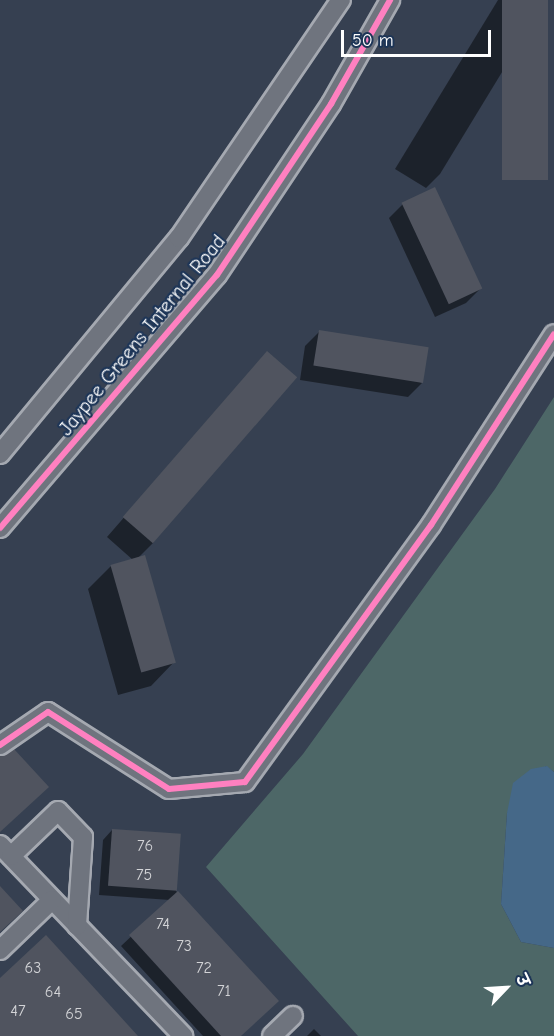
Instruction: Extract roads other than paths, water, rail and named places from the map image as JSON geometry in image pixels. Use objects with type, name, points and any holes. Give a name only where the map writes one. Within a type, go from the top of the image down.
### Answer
[{"type":"street","name":"Jaypee Greens Internal Road","points":[[0,454],[179,238],[341,0]]},
{"type":"street","name":"Jaypee Greens Internal Road","points":[[0,528],[217,275],[331,104],[390,0]]},
{"type":"street","points":[[0,745],[48,712],[169,789],[245,782],[431,525],[554,334]]},
{"type":"street","points":[[77,926],[83,837],[58,811],[5,850],[52,900],[77,926],[183,1036]]},
{"type":"street","points":[[0,950],[52,900]]},
{"type":"street","points":[[272,1036],[293,1016]]},
{"type":"water","points":[[547,766],[554,772],[554,948],[521,942],[501,904],[507,813],[513,783],[531,769]]}]
